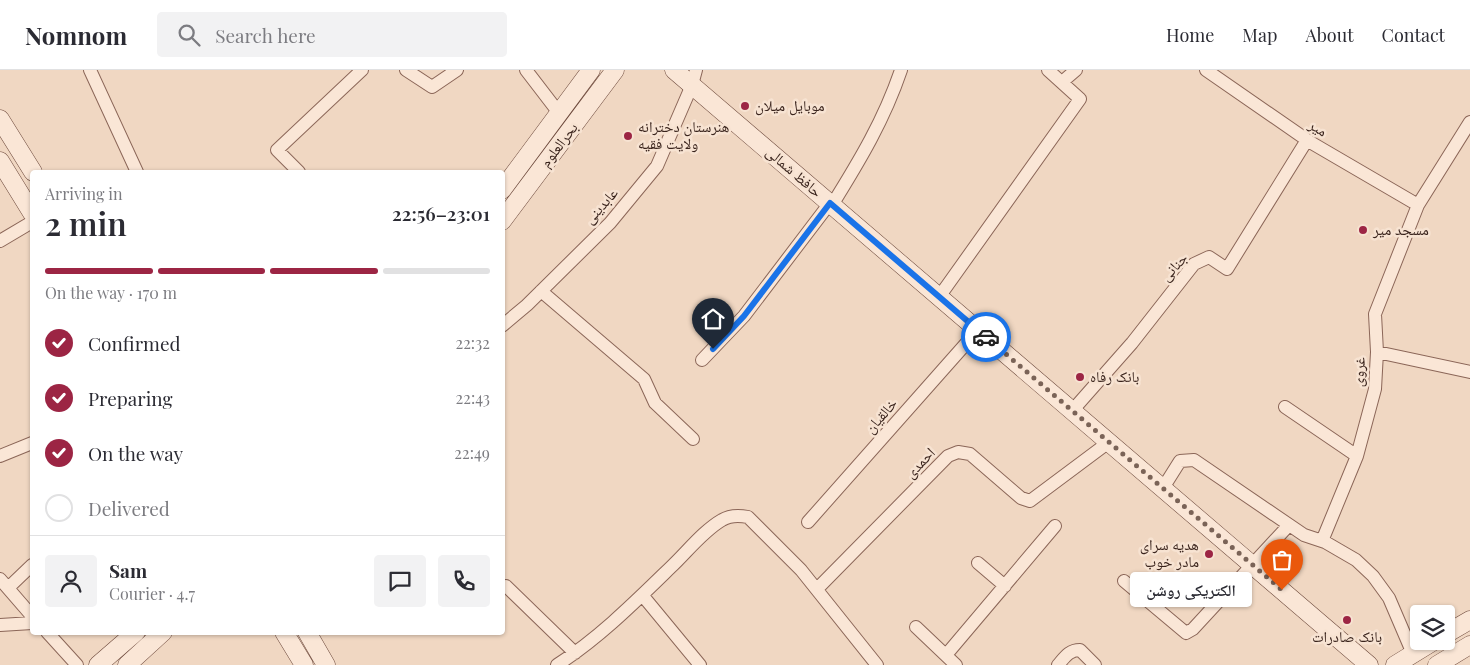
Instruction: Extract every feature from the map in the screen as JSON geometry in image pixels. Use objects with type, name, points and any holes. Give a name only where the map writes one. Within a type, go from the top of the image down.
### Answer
[{"type":"main road","name":"بحرالعلوم","points":[[505,186],[591,70]]},
{"type":"main road","name":"بحرالعلوم","points":[[505,217],[615,70]]},
{"type":"main road","name":"حافظ شمالی","points":[[674,70],[694,77],[831,204],[1369,665]]},
{"type":"main road","points":[[0,119],[30,168]]},
{"type":"main road","points":[[4,168],[30,168]]},
{"type":"main road","points":[[4,168],[30,210]]},
{"type":"main road","points":[[1455,629],[1470,620]]},
{"type":"main road","points":[[98,665],[133,635]]},
{"type":"main road","points":[[127,665],[160,635]]},
{"type":"main road","points":[[286,635],[304,665]]},
{"type":"main road","points":[[309,635],[326,665]]},
{"type":"main road","points":[[1437,665],[1470,645]]},
{"type":"main road","points":[[1395,665],[1419,650]]},
{"type":"street","points":[[90,70],[136,170]]},
{"type":"street","points":[[297,170],[277,150],[362,70]]},
{"type":"street","points":[[406,70],[432,87],[456,70]]},
{"type":"street","points":[[526,70],[559,113]]},
{"type":"street","points":[[702,360],[744,316],[831,204],[871,140],[890,103],[901,70]]},
{"type":"street","points":[[939,297],[1080,98],[1048,70]]},
{"type":"street","points":[[1062,82],[1076,70]]},
{"type":"street","name":"میر","points":[[1206,70],[1306,140],[1418,205]]},
{"type":"street","name":"عابدینی","points":[[505,323],[541,291],[610,223],[657,166],[694,77]]},
{"type":"street","points":[[1418,205],[1470,122]]},
{"type":"street","name":"جنانی","points":[[1072,411],[1132,343],[1194,264],[1209,257],[1227,269],[1306,140]]},
{"type":"street","name":"غروی","points":[[1322,541],[1357,456],[1375,389],[1377,352],[1375,314],[1418,205]]},
{"type":"street","points":[[0,241],[30,223]]},
{"type":"street","points":[[541,291],[644,379],[655,403],[693,439]]},
{"type":"street","name":"خالقیان","points":[[808,522],[978,330]]},
{"type":"street","points":[[1377,352],[1470,372]]},
{"type":"street","points":[[1285,407],[1357,456]]},
{"type":"street","name":"احمدی","points":[[817,589],[948,456],[958,452],[970,454],[1021,498],[1030,501],[1109,442]]},
{"type":"street","points":[[0,456],[30,444]]},
{"type":"street","points":[[1163,488],[1180,461],[1194,460],[1304,535],[1322,541],[1356,560],[1373,576],[1389,598],[1413,654]]},
{"type":"street","points":[[557,665],[575,653],[642,596],[722,519],[736,515],[748,517],[801,570],[877,665]]},
{"type":"street","points":[[1124,581],[1186,633],[1193,629],[1288,525]]},
{"type":"street","points":[[946,655],[1055,526]]},
{"type":"street","points":[[978,563],[1005,586]]},
{"type":"street","points":[[30,566],[4,583],[30,614]]},
{"type":"street","points":[[506,586],[575,653]]},
{"type":"street","points":[[642,596],[700,665]]},
{"type":"street","points":[[0,625],[30,623]]},
{"type":"street","points":[[916,627],[956,665]]},
{"type":"street","points":[[50,635],[77,665]]},
{"type":"street","points":[[1058,665],[1068,653],[1080,650],[1095,665]]},
{"type":"way so far","points":[[986,337],[1282,590]]},
{"type":"place","name":"موبایل میلان","points":[[745,106]]},
{"type":"place","name":"هنرستان دخترانه ولایت فقیه","points":[[628,136]]},
{"type":"place","name":"مسجد میر","points":[[1363,230]]},
{"type":"place","name":"بانک رفاه","points":[[1080,377]]},
{"type":"place","name":"هدیه سرای مادر خوب","points":[[1209,554]]},
{"type":"place","name":"الکتریکی روشن","points":[[1282,590]]},
{"type":"place","name":"بانک صادرات","points":[[1347,620]]},
{"type":"route","points":[[713,349],[744,316],[830,203],[986,337]]}]
